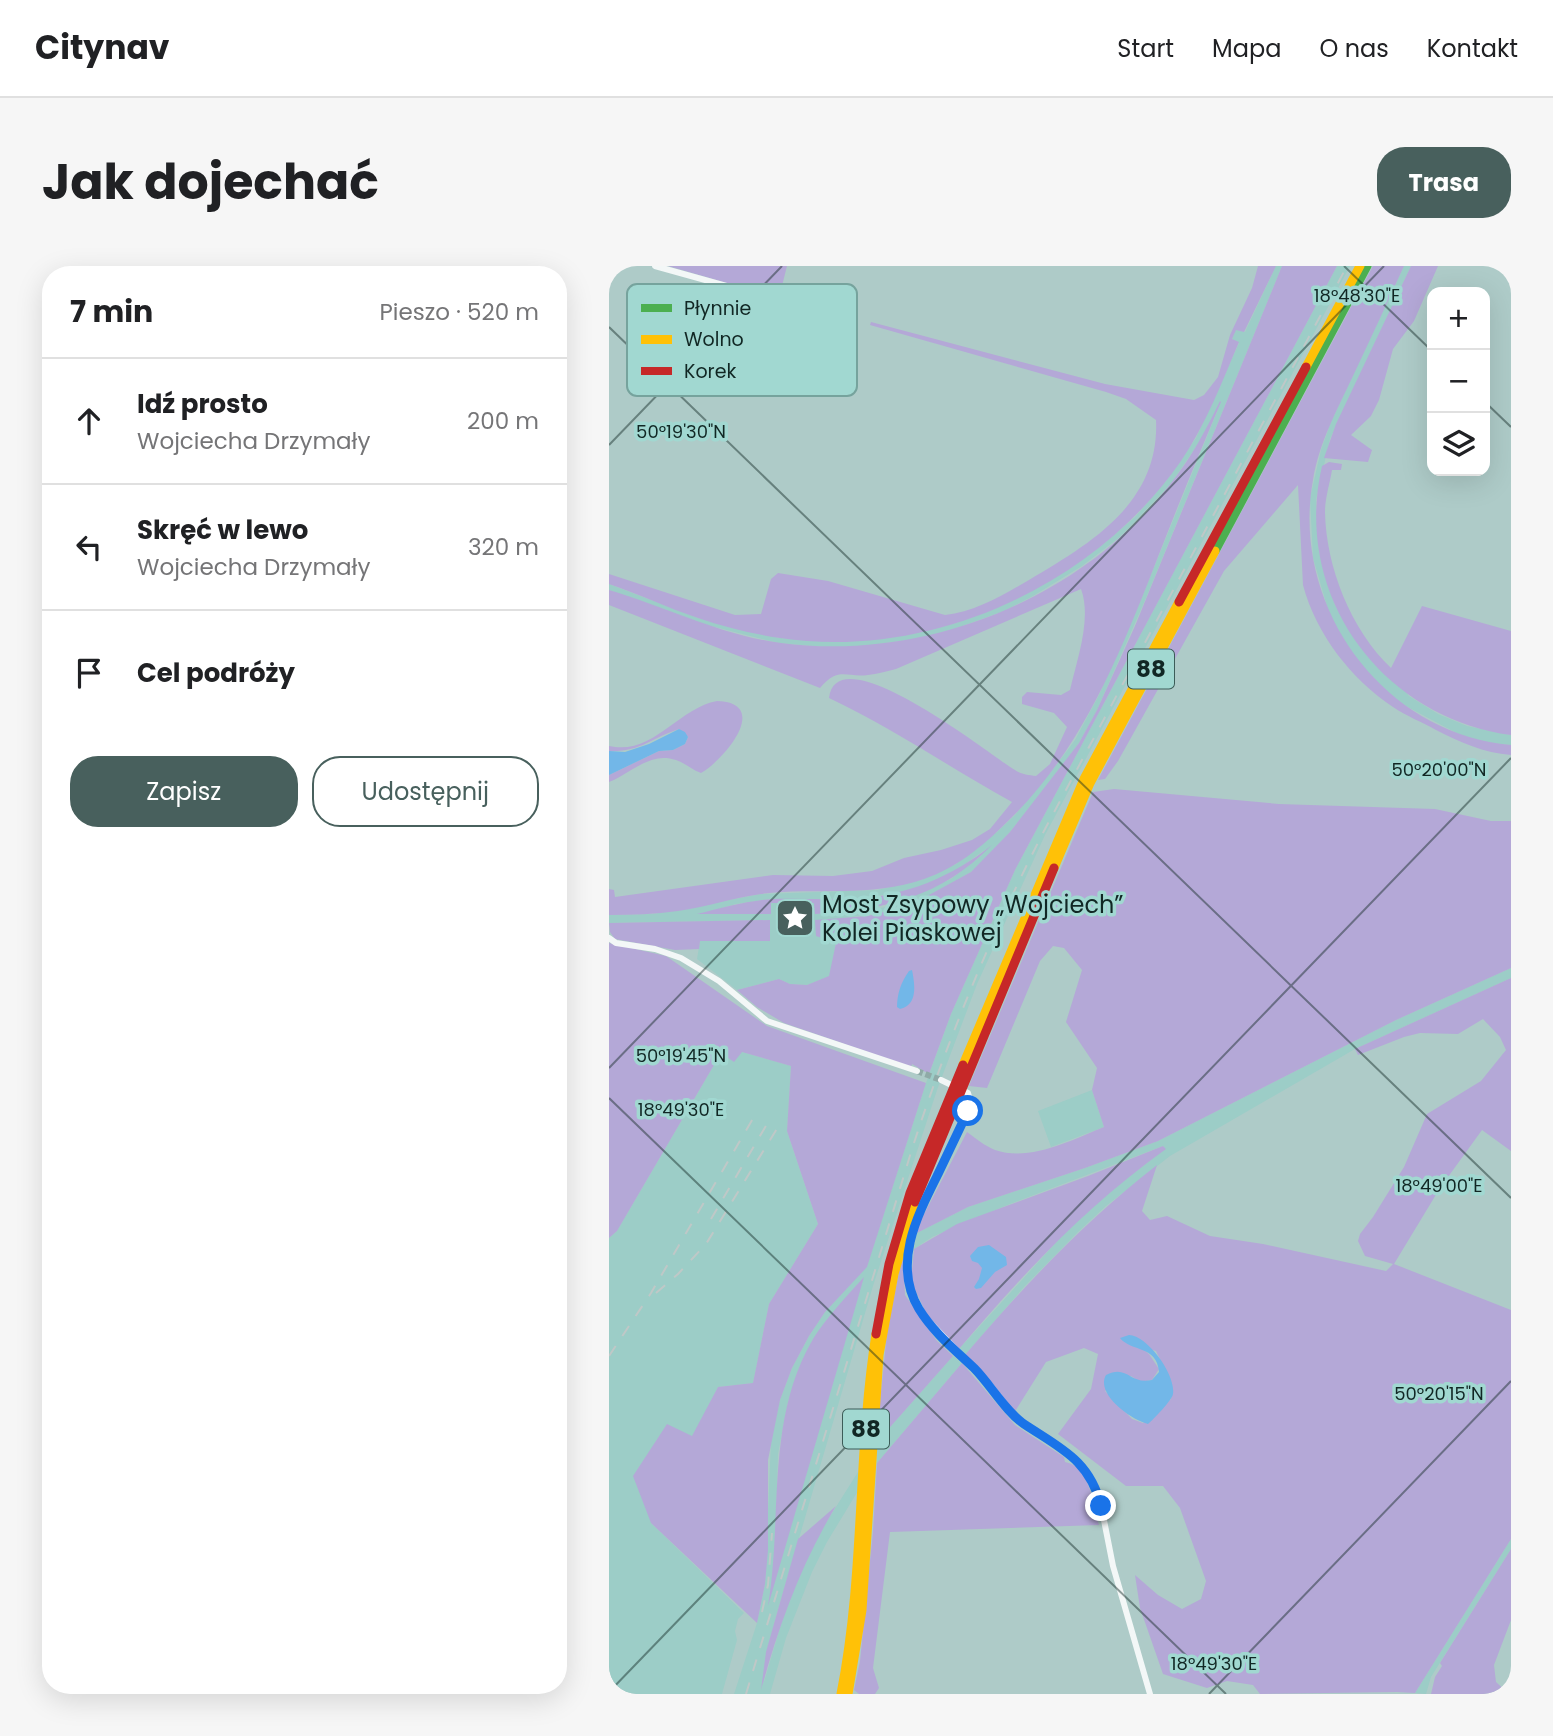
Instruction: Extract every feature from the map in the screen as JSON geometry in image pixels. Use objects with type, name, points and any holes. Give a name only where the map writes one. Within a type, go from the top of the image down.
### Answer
[{"type":"main road","name":"88","points":[[848,1694],[860,1624],[884,1320],[909,1218],[958,1087],[1084,779],[1360,266]]},
{"type":"main road","name":"88","points":[[841,1694],[853,1623],[869,1387],[877,1320],[902,1216],[1090,783],[1367,266]]},
{"type":"street","points":[[655,266],[720,284]]},
{"type":"street","points":[[609,938],[616,943],[655,948],[681,958],[719,981],[767,1021],[917,1071]]},
{"type":"street","points":[[941,1080],[968,1093],[971,1103],[916,1220],[908,1254],[909,1288],[924,1316],[991,1387],[1015,1417],[1071,1455],[1090,1477],[1098,1495],[1116,1575],[1150,1694]]},
{"type":"shaded area","points":[[668,266],[787,266],[782,284],[730,284]]},
{"type":"shaded area","points":[[1258,266],[1276,266],[1244,332],[1236,330],[1232,339],[1239,342],[1206,418],[1181,461],[1145,505],[1103,544],[1056,578],[1005,605],[951,625],[894,637],[837,642],[780,638],[739,630],[687,614],[609,584],[609,574],[735,615],[761,614],[771,579],[778,573],[828,581],[945,615],[989,602],[1076,551],[1117,517],[1134,497],[1147,475],[1154,449],[1156,420],[1126,399],[1106,392],[870,325],[871,322],[1105,384],[1194,400],[1204,395],[1218,377],[1230,335],[1252,288]]},
{"type":"shaded area","points":[[1276,266],[1282,266],[1146,598],[1097,710],[1079,743],[1058,771],[985,859],[971,872],[930,895],[887,911],[845,918],[836,943],[830,976],[807,985],[790,984],[779,979],[737,990],[697,959],[700,941],[770,941],[770,920],[609,923],[609,915],[653,914],[761,894],[877,890],[921,880],[956,864],[997,832],[1015,815],[1075,740],[1099,695],[1221,402],[1200,441],[1170,485],[1120,537],[1082,566],[1033,596],[1004,611],[954,629],[917,639],[855,647],[778,643],[695,622],[609,590],[609,584],[698,618],[779,638],[853,641],[917,633],[956,623],[1000,606],[1058,575],[1101,546],[1135,517],[1166,481],[1196,438],[1239,343],[1232,339],[1236,329],[1245,332]],"holes":[[[986,849],[951,879],[886,907],[815,914],[815,903],[771,903],[770,914],[701,914],[736,904],[770,899],[855,899],[896,893],[922,886],[954,872]]]},
{"type":"shaded area","points":[[1282,266],[1337,266],[1015,870],[951,1014],[929,1074],[912,1064],[911,1067],[784,1023],[757,1007],[737,990],[779,979],[790,984],[807,985],[829,976],[836,943],[816,936],[815,920],[868,916],[887,911],[929,895],[971,872],[1010,832],[1079,743],[1135,626]]},
{"type":"shaded area","points":[[1337,266],[1350,266],[1045,835],[977,984],[937,1090],[873,1286],[775,1620],[763,1685],[787,1604],[803,1567],[817,1537],[858,1472],[858,1491],[812,1572],[786,1638],[770,1694],[734,1694],[757,1623],[765,1584],[771,1441],[780,1400],[792,1368],[809,1336],[825,1312],[867,1266],[951,1014],[1015,870]],"holes":[[[863,1279],[770,1597],[775,1557],[778,1454],[788,1402],[798,1371],[813,1340]]]},
{"type":"shaded area","points":[[1373,266],[1404,266],[1335,414],[1320,453],[1313,480],[1310,527],[1316,573],[1332,616],[1355,656],[1386,690],[1423,717],[1465,736],[1511,745],[1511,755],[1463,743],[1398,710],[1363,683],[1337,654],[1317,621],[1303,585],[1298,485],[1224,571],[1118,761],[1105,779],[1098,780]]},
{"type":"shaded area","points":[[1404,266],[1411,266],[1330,439],[1316,500],[1319,551],[1335,605],[1409,696],[1438,714],[1467,726],[1511,735],[1511,745],[1462,736],[1402,704],[1380,685],[1357,660],[1340,635],[1329,613],[1313,558],[1310,498],[1321,450],[1331,422]]},
{"type":"shaded area","points":[[1411,266],[1438,266],[1414,321],[1393,349],[1379,400],[1371,416],[1351,435],[1372,450],[1368,462],[1324,458],[1336,424]]},
{"type":"shaded area","points":[[1220,401],[1135,616],[1101,690],[1059,760],[1034,793],[988,840],[947,869],[904,885],[863,890],[761,894],[678,911],[609,915],[609,889],[614,890],[615,897],[773,875],[833,876],[872,871],[904,858],[972,840],[990,829],[1012,802],[876,722],[829,698],[838,682],[858,680],[886,689],[949,725],[1017,771],[1036,776],[1050,764],[1067,727],[1054,713],[1022,704],[1022,697],[1027,692],[1061,695],[1070,690],[1085,613],[1081,589],[896,669],[860,676],[838,675],[820,688],[609,605],[609,590],[737,634],[781,643],[835,646],[890,642],[944,631],[997,614],[1046,590],[1093,560],[1135,524],[1171,483],[1198,443]]},
{"type":"shaded area","points":[[1329,462],[1342,464],[1341,470],[1332,470],[1326,501],[1326,533],[1330,554],[1343,596],[1364,635],[1391,668],[1422,606],[1511,631],[1511,735],[1464,724],[1422,704],[1386,676],[1357,642],[1334,603],[1321,560],[1316,514],[1322,466]]},
{"type":"shaded area","points":[[717,701],[733,704],[741,711],[742,721],[731,745],[711,766],[701,773],[676,760],[658,758],[609,782],[609,775],[659,751],[673,750],[685,744],[688,737],[679,729],[629,749],[609,751],[609,746],[639,744],[690,712]]},
{"type":"shaded area","points":[[1114,789],[1279,804],[1435,809],[1491,821],[1511,821],[1511,968],[1396,1020],[1158,1141],[968,1207],[917,1233],[920,1222],[967,1132],[995,1150],[1022,1153],[1051,1148],[1104,1127],[1092,1090],[1097,1068],[1066,1022],[1082,970],[1064,948],[1053,946],[1040,961],[987,1088],[969,1086],[1093,792]]},
{"type":"shaded area","points":[[992,845],[973,863],[932,889],[888,904],[815,914],[814,903],[771,903],[771,914],[697,914],[762,900],[853,899],[891,894],[927,883],[961,867]]},
{"type":"shaded area","points":[[770,920],[770,941],[700,941],[699,949],[675,950],[615,939],[610,932],[609,923]]},
{"type":"shaded area","points":[[609,943],[666,956],[767,1026],[926,1083],[867,1267],[825,1312],[809,1336],[792,1368],[780,1400],[768,1460],[768,1550],[757,1623],[651,1523],[633,1476],[667,1424],[692,1436],[718,1387],[753,1383],[769,1304],[818,1224],[787,1131],[791,1066],[742,1052],[734,1062],[721,1053],[617,1231],[609,1238]]},
{"type":"shaded area","points":[[1511,968],[1511,978],[1355,1049],[1170,1156],[1106,1206],[1077,1233],[1024,1287],[965,1355],[959,1349],[1071,1226],[1100,1199],[1165,1149],[1163,1146],[1005,1206],[932,1237],[914,1249],[917,1233],[968,1207],[1158,1141],[1396,1020]]},
{"type":"shaded area","points":[[1511,978],[1511,1151],[1482,1130],[1440,1188],[1394,1264],[1511,1310],[1511,1539],[1415,1693],[1260,1694],[1253,1685],[1227,1681],[1207,1688],[1163,1674],[1140,1608],[1135,1575],[1158,1595],[1182,1609],[1201,1599],[1206,1581],[1180,1508],[1163,1486],[1126,1486],[1058,1434],[1091,1389],[1098,1354],[1084,1348],[1046,1362],[1014,1413],[965,1355],[1056,1255],[1130,1186],[1157,1165],[1142,1211],[1150,1220],[1167,1216],[1210,1236],[1263,1244],[1386,1271],[1393,1264],[1365,1256],[1358,1241],[1360,1234],[1404,1167],[1427,1114],[1481,1081],[1506,1050],[1500,1037],[1483,1019],[1458,1034],[1420,1033],[1358,1055],[1355,1049]],"holes":[[[1139,1346],[1156,1351],[1172,1385],[1171,1399],[1143,1423],[1132,1419],[1105,1391],[1131,1376],[1140,1382],[1152,1380],[1159,1369],[1149,1354]]]},
{"type":"shaded area","points":[[742,1052],[791,1066],[787,1131],[818,1224],[769,1304],[753,1383],[718,1387],[651,1523],[744,1613],[738,1619],[735,1631],[737,1640],[722,1694],[609,1694],[609,1238],[617,1231],[721,1053]]},
{"type":"shaded area","points":[[1092,1090],[1104,1127],[1051,1147],[1038,1111]]},
{"type":"shaded area","points":[[1163,1146],[1166,1149],[1109,1194],[1056,1243],[959,1349],[927,1315],[911,1281],[914,1249],[957,1224]]},
{"type":"shaded area","points":[[903,1252],[905,1295],[937,1341],[953,1356],[876,1443],[887,1332]]},
{"type":"shaded area","points":[[864,1277],[768,1606],[778,1470],[788,1403],[798,1370],[813,1339]]},
{"type":"shaded area","points":[[953,1356],[962,1363],[877,1463],[876,1443]]},
{"type":"shaded area","points":[[962,1363],[1015,1425],[1064,1457],[1065,1462],[1080,1471],[1089,1488],[1099,1525],[890,1532],[873,1668],[879,1688],[875,1694],[859,1694],[854,1690],[860,1661],[877,1463]]},
{"type":"shaded area","points":[[836,1506],[792,1595],[761,1690],[766,1652],[798,1539]]},
{"type":"shaded area","points":[[1511,1539],[1511,1549],[1431,1677],[1426,1694],[1415,1693]]},
{"type":"shaded area","points":[[1511,1549],[1511,1620],[1494,1665],[1496,1682],[1509,1694],[1431,1694],[1435,1677],[1442,1666],[1440,1663]]},
{"type":"water","points":[[679,729],[688,737],[685,744],[673,750],[659,751],[609,775],[609,751],[625,752]]},
{"type":"water","points":[[912,970],[914,994],[910,1003],[900,1009],[897,1007],[900,988],[906,975]]},
{"type":"water","points":[[989,1245],[1006,1257],[1007,1265],[995,1272],[981,1288],[976,1289],[974,1287],[982,1268],[972,1261],[970,1256],[978,1247]]},
{"type":"water","points":[[1129,1335],[1152,1349],[1165,1367],[1173,1386],[1170,1400],[1148,1424],[1124,1412],[1110,1398],[1104,1382],[1106,1375],[1113,1372],[1124,1373],[1144,1381],[1152,1380],[1159,1372],[1154,1357],[1120,1338]]},
{"type":"tunnel","points":[[917,1071],[941,1080]]},
{"type":"railway","points":[[746,1694],[912,1149],[972,986],[1045,829],[1347,266]]},
{"type":"railway","points":[[609,1356],[651,1293],[758,1110]]},
{"type":"railway","points":[[711,1219],[770,1119]]},
{"type":"railway","points":[[656,1293],[706,1244],[778,1127]]},
{"type":"railway","points":[[762,1612],[768,1585],[772,1533]]},
{"type":"traffic: fast","points":[[1215,551],[1367,266]]},
{"type":"traffic: slow","points":[[1306,367],[1360,266]]},
{"type":"traffic: slow","points":[[1054,868],[1090,783],[1215,551]]},
{"type":"traffic: slow","points":[[963,1065],[1084,779],[1179,602]]},
{"type":"traffic: slow","points":[[848,1694],[862,1610],[879,1355],[894,1274],[915,1202]]},
{"type":"traffic: slow","points":[[841,1694],[854,1604],[866,1424],[876,1334]]},
{"type":"traffic: jam","points":[[1179,602],[1306,367]]},
{"type":"traffic: jam","points":[[915,1202],[1054,868]]},
{"type":"traffic: jam","points":[[876,1334],[889,1264],[910,1193],[963,1065]]},
{"type":"place","name":"Most Zsypowy „Wojciech” Kolei Piaskowej","points":[[795,918]]},
{"type":"route","points":[[968,1111],[916,1220],[908,1254],[909,1288],[924,1316],[991,1387],[1015,1417],[1071,1455],[1083,1467],[1095,1486],[1101,1506]]}]
